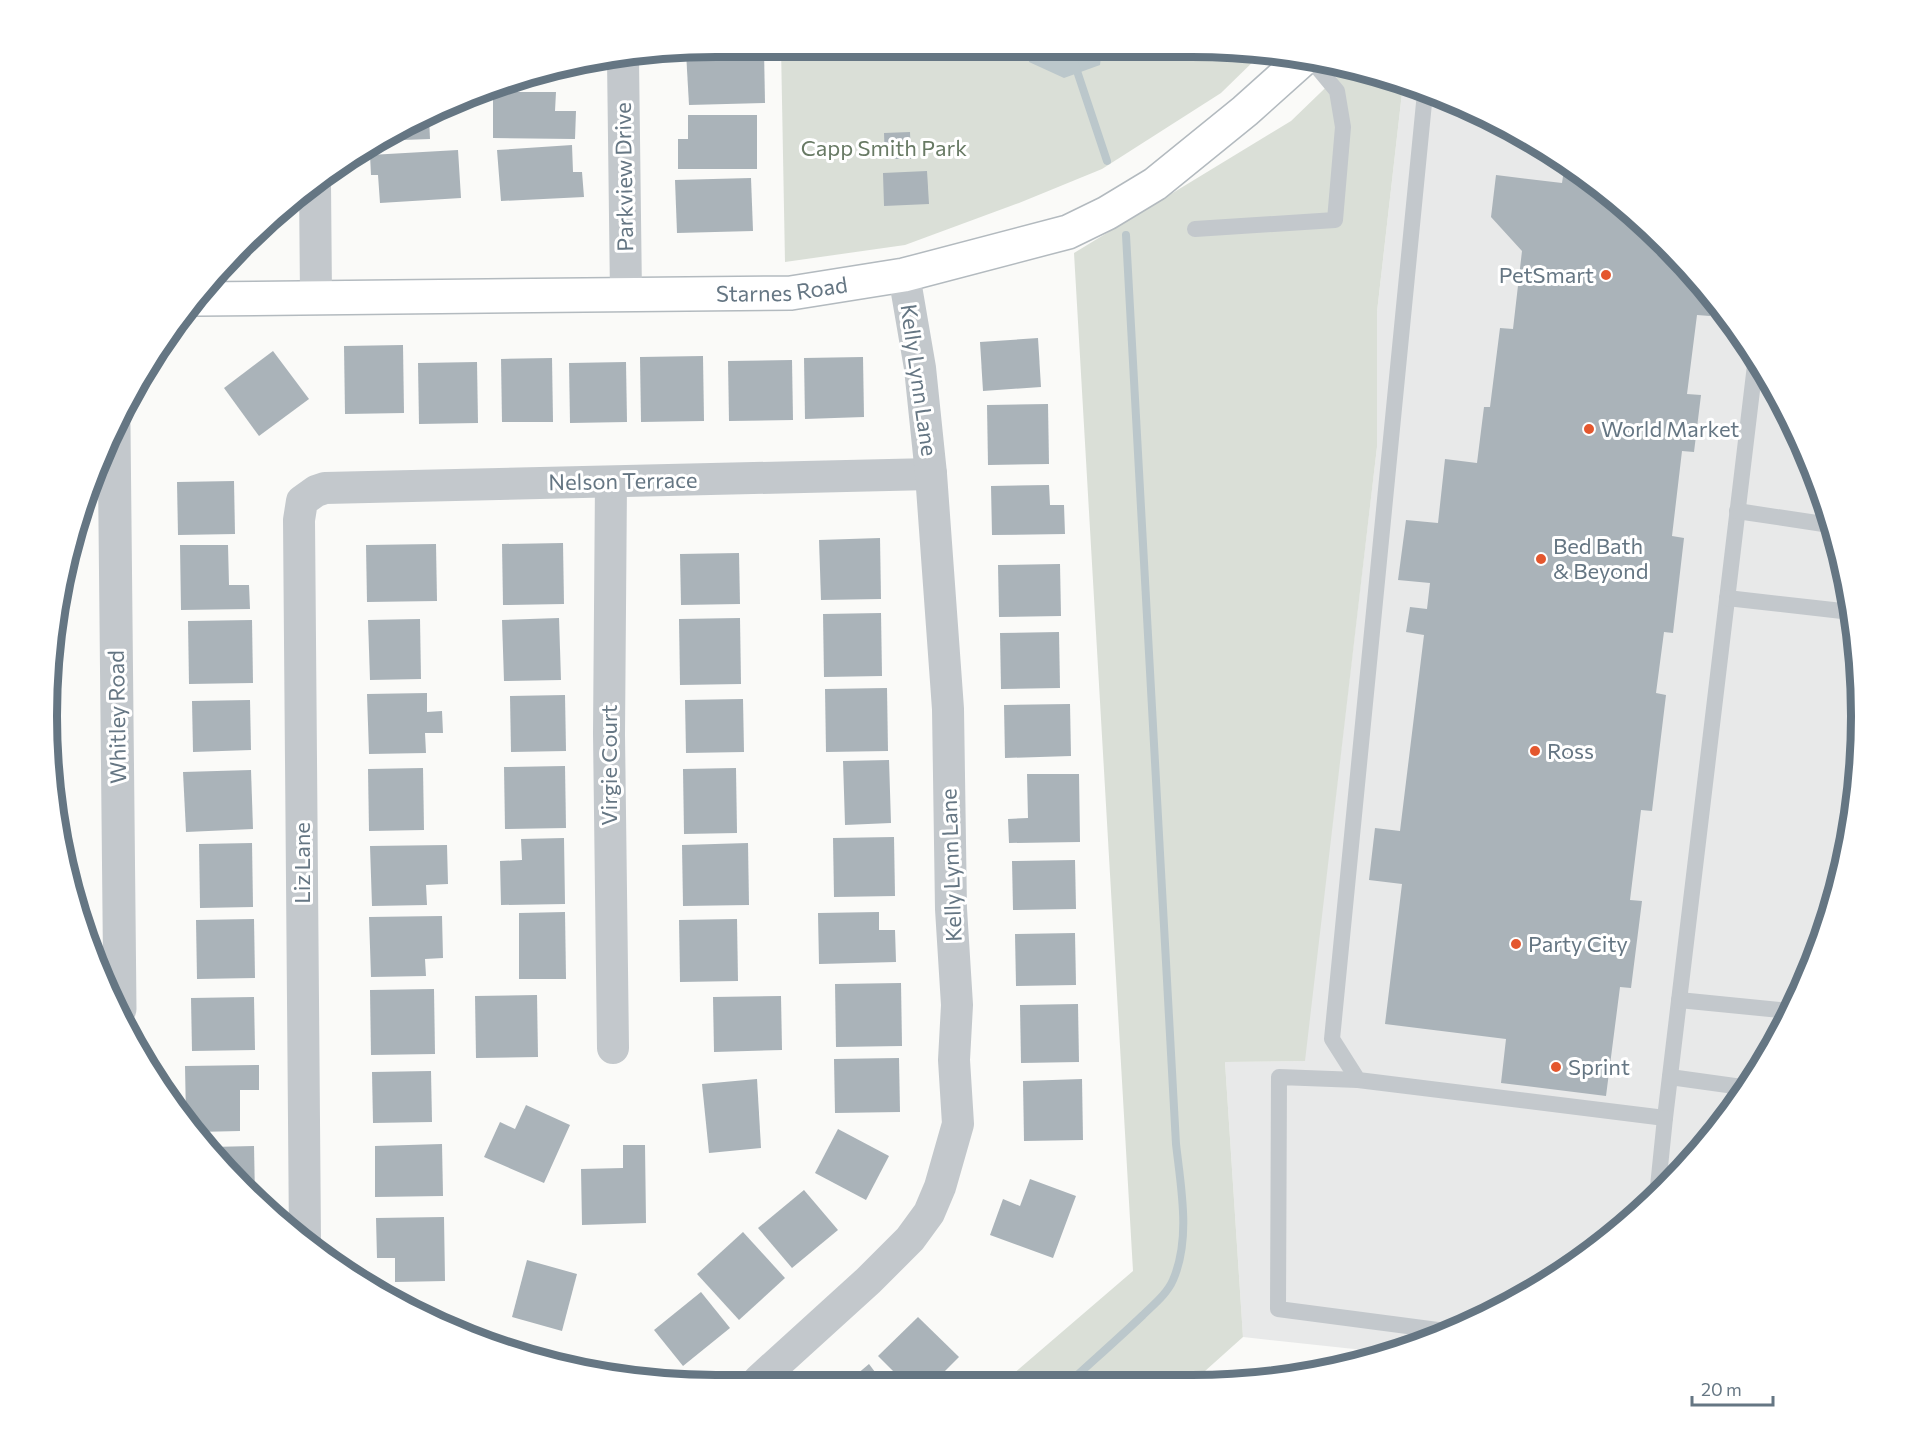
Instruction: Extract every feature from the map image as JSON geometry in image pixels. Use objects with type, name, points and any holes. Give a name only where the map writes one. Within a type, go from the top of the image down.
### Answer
[{"type":"main road","name":"Starnes Road","points":[[206,299],[791,293],[904,276],[1068,232],[1107,213],[1155,184],[1245,111],[1295,66]]},
{"type":"street","name":"Parkview Drive","points":[[623,64],[626,295]]},
{"type":"street","points":[[315,193],[316,297]]},
{"type":"street","name":"Kelly Lynn Lane","points":[[765,1375],[868,1281],[910,1239],[929,1213],[940,1187],[958,1124],[954,1060],[957,1005],[951,909],[948,709],[931,474],[920,368],[904,276]]},
{"type":"street","name":"Whitley Road","points":[[114,448],[120,996]]},
{"type":"street","name":"Nelson Terrace","points":[[316,491],[325,488],[931,474]]},
{"type":"street","name":"Virgie Court","points":[[610,482],[609,734],[613,1048]]},
{"type":"street","name":"Liz Lane","points":[[305,1231],[299,520],[302,501],[316,491]]},
{"type":"lane","points":[[1195,229],[1335,220],[1342,127],[1337,91],[1320,70]]},
{"type":"lane","points":[[1358,1080],[1332,1039],[1425,100]]},
{"type":"lane","points":[[1658,1181],[1754,373]]},
{"type":"lane","points":[[1737,511],[1822,524]]},
{"type":"lane","points":[[1727,598],[1842,611]]},
{"type":"lane","points":[[1679,1000],[1781,1010]]},
{"type":"lane","points":[[1432,1329],[1278,1310],[1279,1077],[1358,1080],[1665,1118]]},
{"type":"lane","points":[[1670,1077],[1737,1086]]},
{"type":"shaded area","points":[[1028,57],[1101,57],[1100,65],[1064,78],[1029,62]]},
{"type":"shaded area","points":[[1402,91],[1444,107],[1522,145],[1593,193],[1627,221],[1658,250],[1715,315],[1763,387],[1801,464],[1829,545],[1838,587],[1850,673],[1851,716],[1850,759],[1838,845],[1829,887],[1816,928],[1801,968],[1763,1046],[1715,1117],[1658,1182],[1593,1239],[1558,1264],[1522,1287],[1483,1307],[1444,1325],[1370,1351],[1243,1337],[1225,1062],[1304,1061],[1377,447],[1377,312]]},
{"type":"green space","name":"Capp Smith Park","points":[[781,57],[1192,57],[1255,60],[1221,93],[1102,169],[1019,203],[905,245],[785,262]]},
{"type":"green space","points":[[1340,74],[1402,91],[1377,312],[1377,447],[1305,1061],[1225,1062],[1243,1337],[1201,1375],[1012,1375],[1133,1271],[1074,253],[1291,121]]},
{"type":"building","points":[[764,57],[765,103],[689,105],[686,58]]},
{"type":"building","points":[[504,92],[556,92],[555,111],[576,111],[575,139],[493,138],[493,96]]},
{"type":"building","points":[[688,115],[757,115],[757,169],[678,169],[678,139],[688,139]]},
{"type":"building","points":[[429,123],[430,139],[395,140]]},
{"type":"building","points":[[910,132],[911,159],[885,159],[884,133]]},
{"type":"building","points":[[572,145],[573,172],[582,172],[584,197],[501,201],[497,150]]},
{"type":"building","points":[[458,150],[461,198],[380,203],[378,175],[371,175],[370,155]]},
{"type":"building","points":[[927,171],[929,204],[884,206],[883,173]]},
{"type":"building","points":[[1564,172],[1627,221],[1658,250],[1711,310],[1710,316],[1697,315],[1687,394],[1701,395],[1694,452],[1682,451],[1672,536],[1684,538],[1673,633],[1664,632],[1656,693],[1666,695],[1652,811],[1641,810],[1630,900],[1642,901],[1631,988],[1620,987],[1606,1096],[1501,1083],[1506,1039],[1385,1024],[1402,884],[1369,880],[1375,828],[1400,831],[1424,635],[1406,632],[1410,607],[1427,609],[1430,583],[1398,580],[1406,520],[1438,523],[1445,459],[1477,463],[1484,407],[1490,407],[1500,328],[1513,329],[1522,251],[1491,217],[1496,175],[1562,183]]},
{"type":"building","points":[[751,178],[753,231],[677,233],[675,180]]},
{"type":"building","points":[[1038,338],[1041,387],[983,391],[980,342]]},
{"type":"building","points":[[403,345],[404,413],[345,414],[344,346]]},
{"type":"building","points":[[273,351],[309,399],[259,436],[224,388]]},
{"type":"building","points":[[703,356],[704,421],[641,422],[640,357]]},
{"type":"building","points":[[863,357],[864,417],[805,419],[804,358]]},
{"type":"building","points":[[552,358],[553,422],[502,422],[501,359]]},
{"type":"building","points":[[792,360],[793,420],[729,421],[728,361]]},
{"type":"building","points":[[477,362],[478,423],[419,424],[418,363]]},
{"type":"building","points":[[626,362],[627,422],[570,423],[569,363]]},
{"type":"building","points":[[1048,404],[1049,464],[988,465],[987,405]]},
{"type":"building","points":[[234,481],[235,534],[178,535],[177,482]]},
{"type":"building","points":[[1049,485],[1050,505],[1064,505],[1065,534],[992,535],[991,486]]},
{"type":"building","points":[[880,538],[881,599],[821,600],[819,540]]},
{"type":"building","points":[[563,543],[564,604],[503,605],[502,544]]},
{"type":"building","points":[[436,544],[437,601],[367,602],[366,545]]},
{"type":"building","points":[[180,545],[228,545],[229,585],[249,585],[250,609],[181,610]]},
{"type":"building","points":[[739,553],[740,604],[681,605],[680,554]]},
{"type":"building","points":[[1060,564],[1061,616],[999,617],[998,565]]},
{"type":"building","points":[[881,613],[882,676],[824,677],[823,614]]},
{"type":"building","points":[[559,618],[561,680],[504,681],[502,620]]},
{"type":"building","points":[[740,618],[741,684],[680,685],[679,619]]},
{"type":"building","points":[[420,619],[421,679],[370,680],[368,620]]},
{"type":"building","points":[[252,620],[253,683],[189,684],[188,621]]},
{"type":"building","points":[[1059,632],[1060,688],[1001,689],[1000,633]]},
{"type":"building","points":[[887,688],[888,751],[826,752],[825,689]]},
{"type":"building","points":[[427,693],[427,712],[442,711],[443,733],[425,733],[426,753],[369,754],[367,694]]},
{"type":"building","points":[[565,695],[566,751],[511,752],[510,696]]},
{"type":"building","points":[[743,699],[744,752],[686,753],[685,700]]},
{"type":"building","points":[[250,700],[251,750],[193,752],[192,701]]},
{"type":"building","points":[[1070,704],[1071,756],[1005,758],[1004,705]]},
{"type":"building","points":[[889,760],[891,823],[845,825],[843,761]]},
{"type":"building","points":[[565,766],[566,828],[505,829],[504,767]]},
{"type":"building","points":[[423,768],[424,830],[369,831],[368,769]]},
{"type":"building","points":[[736,768],[737,833],[684,834],[683,769]]},
{"type":"building","points":[[251,770],[253,829],[186,832],[183,772]]},
{"type":"building","points":[[1027,774],[1079,774],[1080,842],[1009,843],[1008,819],[1028,818]]},
{"type":"building","points":[[894,837],[895,896],[834,897],[833,838]]},
{"type":"building","points":[[564,838],[565,904],[501,905],[500,861],[522,860],[521,839]]},
{"type":"building","points":[[252,843],[253,907],[200,908],[199,844]]},
{"type":"building","points":[[748,843],[749,905],[683,906],[682,845]]},
{"type":"building","points":[[447,845],[448,884],[426,885],[427,905],[372,906],[370,846]]},
{"type":"building","points":[[1075,860],[1076,909],[1013,910],[1012,861]]},
{"type":"building","points":[[565,912],[566,979],[519,979],[519,913]]},
{"type":"building","points":[[879,912],[879,930],[895,930],[896,962],[819,964],[818,913]]},
{"type":"building","points":[[442,916],[443,958],[425,959],[426,976],[371,977],[369,917]]},
{"type":"building","points":[[254,919],[255,978],[197,979],[196,920]]},
{"type":"building","points":[[737,919],[738,981],[680,982],[679,920]]},
{"type":"building","points":[[1075,933],[1076,985],[1016,986],[1015,934]]},
{"type":"building","points":[[901,983],[902,1046],[836,1047],[835,984]]},
{"type":"building","points":[[434,989],[435,1054],[371,1055],[370,990]]},
{"type":"building","points":[[537,995],[538,1057],[476,1058],[475,996]]},
{"type":"building","points":[[781,996],[782,1050],[714,1052],[713,997]]},
{"type":"building","points":[[254,997],[255,1050],[192,1051],[191,998]]},
{"type":"building","points":[[1078,1004],[1079,1062],[1021,1063],[1020,1005]]},
{"type":"building","points":[[899,1058],[900,1112],[835,1113],[834,1059]]},
{"type":"building","points":[[259,1065],[259,1090],[240,1090],[240,1131],[205,1132],[186,1107],[185,1066]]},
{"type":"building","points":[[431,1071],[432,1122],[373,1123],[372,1072]]},
{"type":"building","points":[[757,1079],[761,1148],[709,1153],[702,1084]]},
{"type":"building","points":[[1082,1079],[1083,1140],[1024,1141],[1023,1081]]},
{"type":"building","points":[[526,1105],[570,1125],[544,1183],[484,1157],[500,1122],[515,1129]]},
{"type":"building","points":[[838,1129],[889,1156],[866,1200],[815,1173]]},
{"type":"building","points":[[442,1144],[443,1196],[375,1197],[375,1146]]},
{"type":"building","points":[[623,1145],[645,1145],[646,1223],[582,1225],[581,1169],[623,1168]]},
{"type":"building","points":[[254,1146],[255,1186],[250,1182],[218,1147]]},
{"type":"building","points":[[1030,1179],[1076,1196],[1053,1258],[990,1235],[1003,1199],[1020,1206]]},
{"type":"building","points":[[804,1190],[838,1230],[792,1268],[758,1228]]},
{"type":"building","points":[[444,1217],[445,1281],[395,1282],[395,1258],[377,1258],[376,1218]]},
{"type":"building","points":[[743,1232],[785,1278],[739,1320],[697,1274]]},
{"type":"building","points":[[527,1260],[577,1274],[562,1331],[512,1317]]},
{"type":"building","points":[[701,1292],[730,1328],[683,1366],[654,1330]]},
{"type":"building","points":[[918,1317],[959,1357],[941,1375],[897,1375],[878,1356]]},
{"type":"building","points":[[869,1364],[877,1375],[856,1375]]},
{"type":"waterway","points":[[1072,57],[1107,161]]},
{"type":"waterway","points":[[1077,1375],[1167,1290],[1179,1264],[1183,1231],[1182,1196],[1176,1144],[1126,235]]},
{"type":"place","name":"PetSmart","points":[[1606,275]]},
{"type":"place","name":"World Market","points":[[1589,429]]},
{"type":"place","name":"Bed Bath & Beyond","points":[[1541,559]]},
{"type":"place","name":"Ross","points":[[1535,751]]},
{"type":"place","name":"Party City","points":[[1516,944]]},
{"type":"place","name":"Sprint","points":[[1556,1067]]}]
